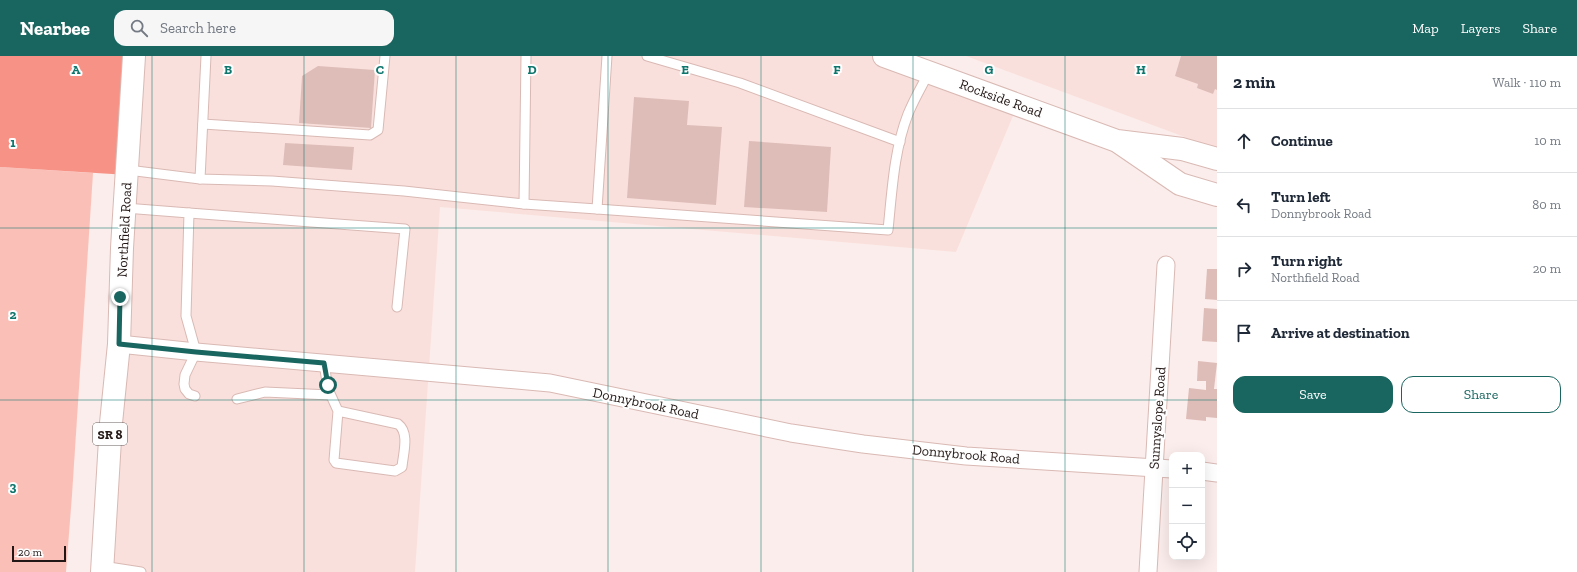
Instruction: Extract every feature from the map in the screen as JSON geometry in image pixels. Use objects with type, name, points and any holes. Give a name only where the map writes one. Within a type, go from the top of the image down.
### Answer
[{"type":"main road","name":"Northfield Road","points":[[102,569],[111,423],[119,344],[122,248],[134,56]]},
{"type":"main road","name":"Rockside Road","points":[[884,56],[1117,141],[1182,149],[1217,159]]},
{"type":"main road","name":"Rockside Road","points":[[1117,141],[1180,184],[1217,195]]},
{"type":"street","name":"Sunnyslope Road","points":[[1148,572],[1166,265]]},
{"type":"street","name":"Donnybrook Road","points":[[119,344],[550,383],[791,433],[871,445],[966,456],[1169,469]]},
{"type":"street","points":[[1205,472],[1217,473]]},
{"type":"lane","points":[[200,179],[206,56]]},
{"type":"lane","points":[[203,124],[370,135],[378,130],[385,56]]},
{"type":"lane","points":[[524,204],[526,56]]},
{"type":"lane","points":[[597,209],[607,56]]},
{"type":"lane","points":[[647,56],[740,83],[900,142]]},
{"type":"lane","points":[[128,170],[200,179],[272,181],[404,191],[524,204],[888,230],[895,164],[900,142],[908,114],[929,72]]},
{"type":"lane","points":[[125,208],[405,229],[397,307]]},
{"type":"lane","points":[[189,213],[186,316],[196,352],[185,375],[184,384],[185,389],[189,394],[195,396]]},
{"type":"lane","points":[[324,363],[328,390],[338,411],[334,460],[336,463],[395,471],[402,467],[405,436],[403,427],[398,424],[338,411]]},
{"type":"lane","points":[[236,399],[266,392],[330,395]]},
{"type":"lane","points":[[102,569],[141,572]]},
{"type":"shaded area","points":[[0,56],[134,56],[128,175],[0,167]]},
{"type":"shaded area","points":[[134,56],[884,56],[1018,104],[956,252],[440,207],[415,572],[102,572]]},
{"type":"shaded area","points":[[966,56],[1217,56],[1217,148],[1201,143]]},
{"type":"shaded area","points":[[0,167],[93,173],[66,572],[0,572]]},
{"type":"building","points":[[1181,56],[1217,56],[1217,90],[1215,89],[1213,94],[1197,88],[1198,84],[1175,76]]},
{"type":"building","points":[[318,66],[375,70],[371,128],[299,123],[302,76]]},
{"type":"building","points":[[634,97],[689,101],[687,125],[722,127],[716,205],[627,198]]},
{"type":"building","points":[[749,141],[831,147],[827,212],[744,207]]},
{"type":"building","points":[[285,143],[354,147],[352,170],[283,165]]},
{"type":"building","points":[[1207,269],[1217,269],[1217,300],[1205,299]]},
{"type":"building","points":[[1204,308],[1217,309],[1217,342],[1202,341]]},
{"type":"building","points":[[1198,361],[1217,363],[1214,389],[1217,389],[1217,418],[1206,417],[1206,421],[1186,419],[1189,388],[1206,390],[1206,381],[1197,381]]},
{"type":"route","points":[[120,297],[119,344],[324,363],[328,385]]}]
